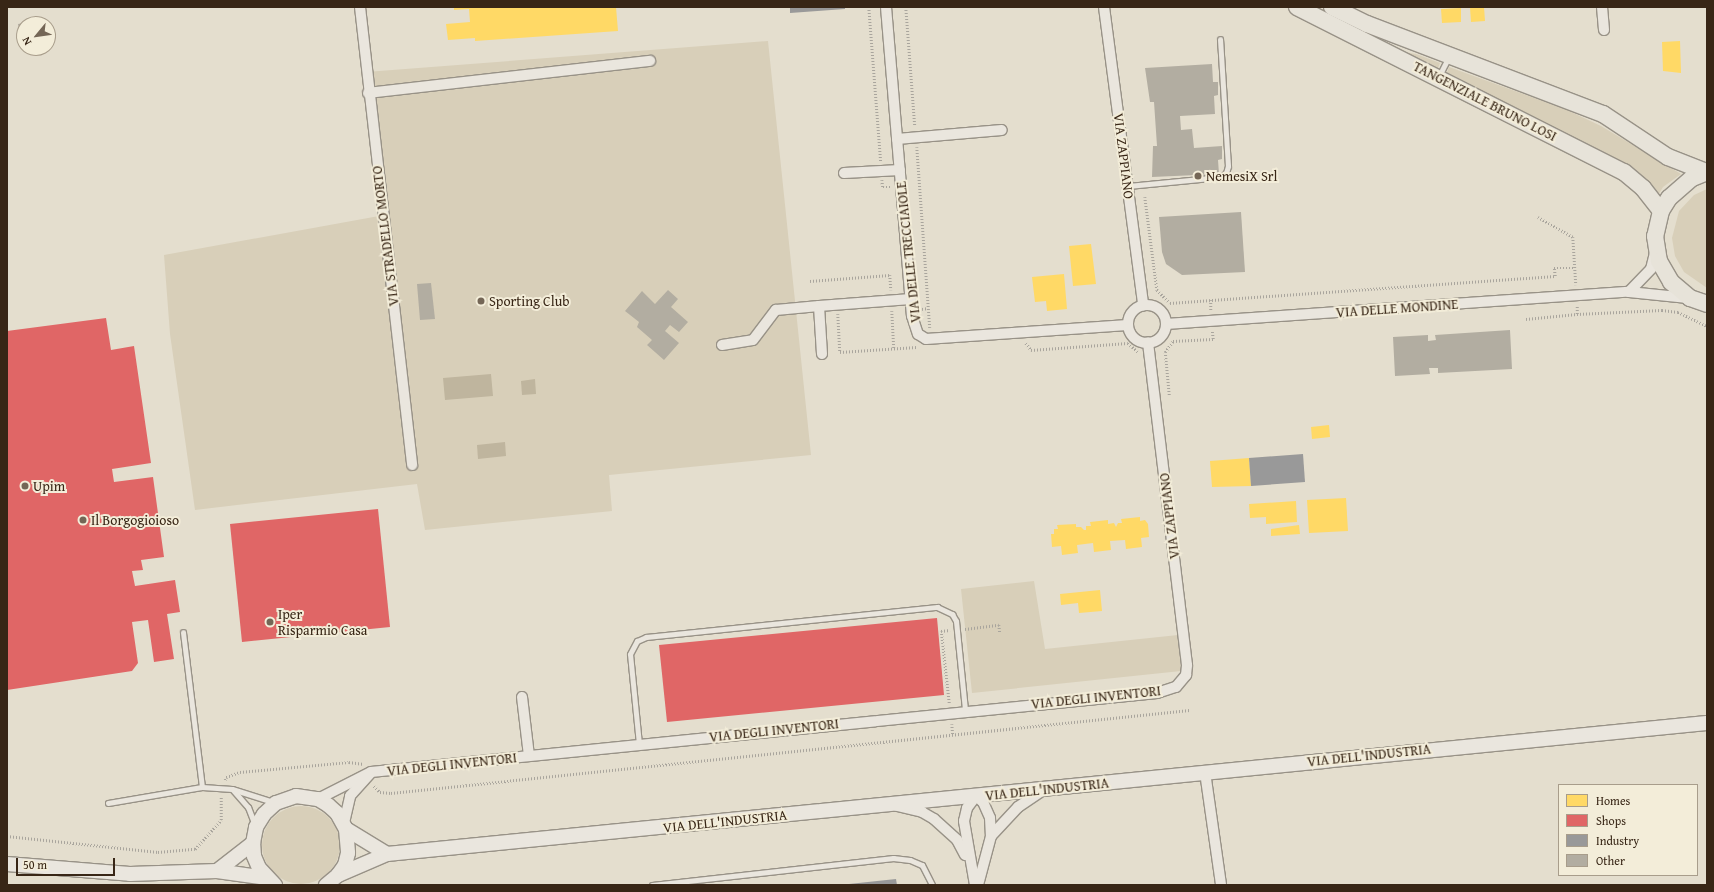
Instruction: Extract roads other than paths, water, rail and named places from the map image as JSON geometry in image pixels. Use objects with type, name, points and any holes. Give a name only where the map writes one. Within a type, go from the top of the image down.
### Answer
[{"type":"main road","name":"TANGENZIALE BRUNO LOSI","points":[[1297,7],[1624,172],[1643,188],[1661,211]]},
{"type":"main road","name":"TANGENZIALE BRUNO LOSI","points":[[1332,7],[1367,24],[1604,114],[1668,157],[1706,172]]},
{"type":"main road","name":"TANGENZIALE BRUNO LOSI","points":[[1706,172],[1679,186],[1661,211],[1657,223],[1656,249],[1664,272],[1671,282],[1690,298],[1707,304]]},
{"type":"street","name":"VIA STRADELLO MORTO","points":[[360,7],[368,93],[412,465]]},
{"type":"street","name":"VIA DELLE TRECCIAIOLE","points":[[886,7],[911,304],[918,334],[930,338],[1128,325]]},
{"type":"street","name":"VIA ZAPPIANO","points":[[1104,7],[1143,305]]},
{"type":"street","points":[[1602,7],[1604,30]]},
{"type":"street","points":[[368,93],[650,61]]},
{"type":"street","points":[[897,139],[1002,130]]},
{"type":"street","points":[[844,173],[900,170]]},
{"type":"street","points":[[1629,292],[1651,269],[1656,249]]},
{"type":"street","name":"VIA DELLE MONDINE","points":[[1166,324],[1576,297],[1629,292],[1690,298]]},
{"type":"street","points":[[722,345],[753,340],[776,310],[819,306],[911,304]]},
{"type":"street","points":[[1143,305],[1159,309],[1166,324],[1162,334],[1148,342],[1137,340],[1128,325],[1130,315],[1143,305]]},
{"type":"street","points":[[819,306],[822,354]]},
{"type":"street","name":"VIA ZAPPIANO","points":[[1148,342],[1187,665],[1186,675],[1176,687]]},
{"type":"street","name":"VIA DEGLI INVENTORI","points":[[318,799],[371,772],[965,710],[1157,692],[1176,687]]},
{"type":"street","points":[[522,697],[529,756]]},
{"type":"street","name":"VIA DELL'INDUSTRIA","points":[[338,875],[387,854],[893,805],[1205,772],[1707,724]]},
{"type":"street","name":"VIA DEGLI INVENTORI","points":[[345,826],[350,796],[371,772]]},
{"type":"street","points":[[1205,772],[1221,885]]},
{"type":"street","points":[[991,836],[1024,802],[1046,789]]},
{"type":"street","points":[[271,882],[256,862],[253,843],[256,827],[264,814],[276,803],[296,796],[318,799],[337,813],[345,826],[387,854]]},
{"type":"street","points":[[976,796],[983,802],[990,818],[991,836],[976,885],[964,821],[967,808],[976,796]]},
{"type":"street","points":[[893,805],[922,812],[946,828],[965,853],[976,885]]},
{"type":"street","points":[[326,885],[338,875],[348,853],[345,826]]},
{"type":"street","points":[[217,871],[253,843]]},
{"type":"street","points":[[7,864],[130,874],[217,871],[271,882]]},
{"type":"lane","points":[[1128,186],[1220,177],[1226,173],[1228,166],[1220,40]]},
{"type":"lane","points":[[1438,78],[1449,55]]},
{"type":"lane","points":[[640,744],[630,654],[637,641],[646,637],[937,607],[952,614],[957,629],[965,710]]},
{"type":"lane","points":[[183,632],[202,787]]},
{"type":"lane","points":[[108,803],[202,787],[232,789],[276,803]]},
{"type":"lane","points":[[232,789],[248,807],[256,827]]},
{"type":"lane","points":[[652,885],[893,858],[910,860],[922,865],[932,885]]},
{"type":"place","name":"NemesiX Srl","points":[[1198,176]]},
{"type":"place","name":"Sporting Club","points":[[481,301]]},
{"type":"place","name":"Upim","points":[[25,486]]},
{"type":"place","name":"Il Borgogioioso","points":[[83,520]]},
{"type":"place","name":"Iper Risparmio Casa","points":[[270,622]]}]
